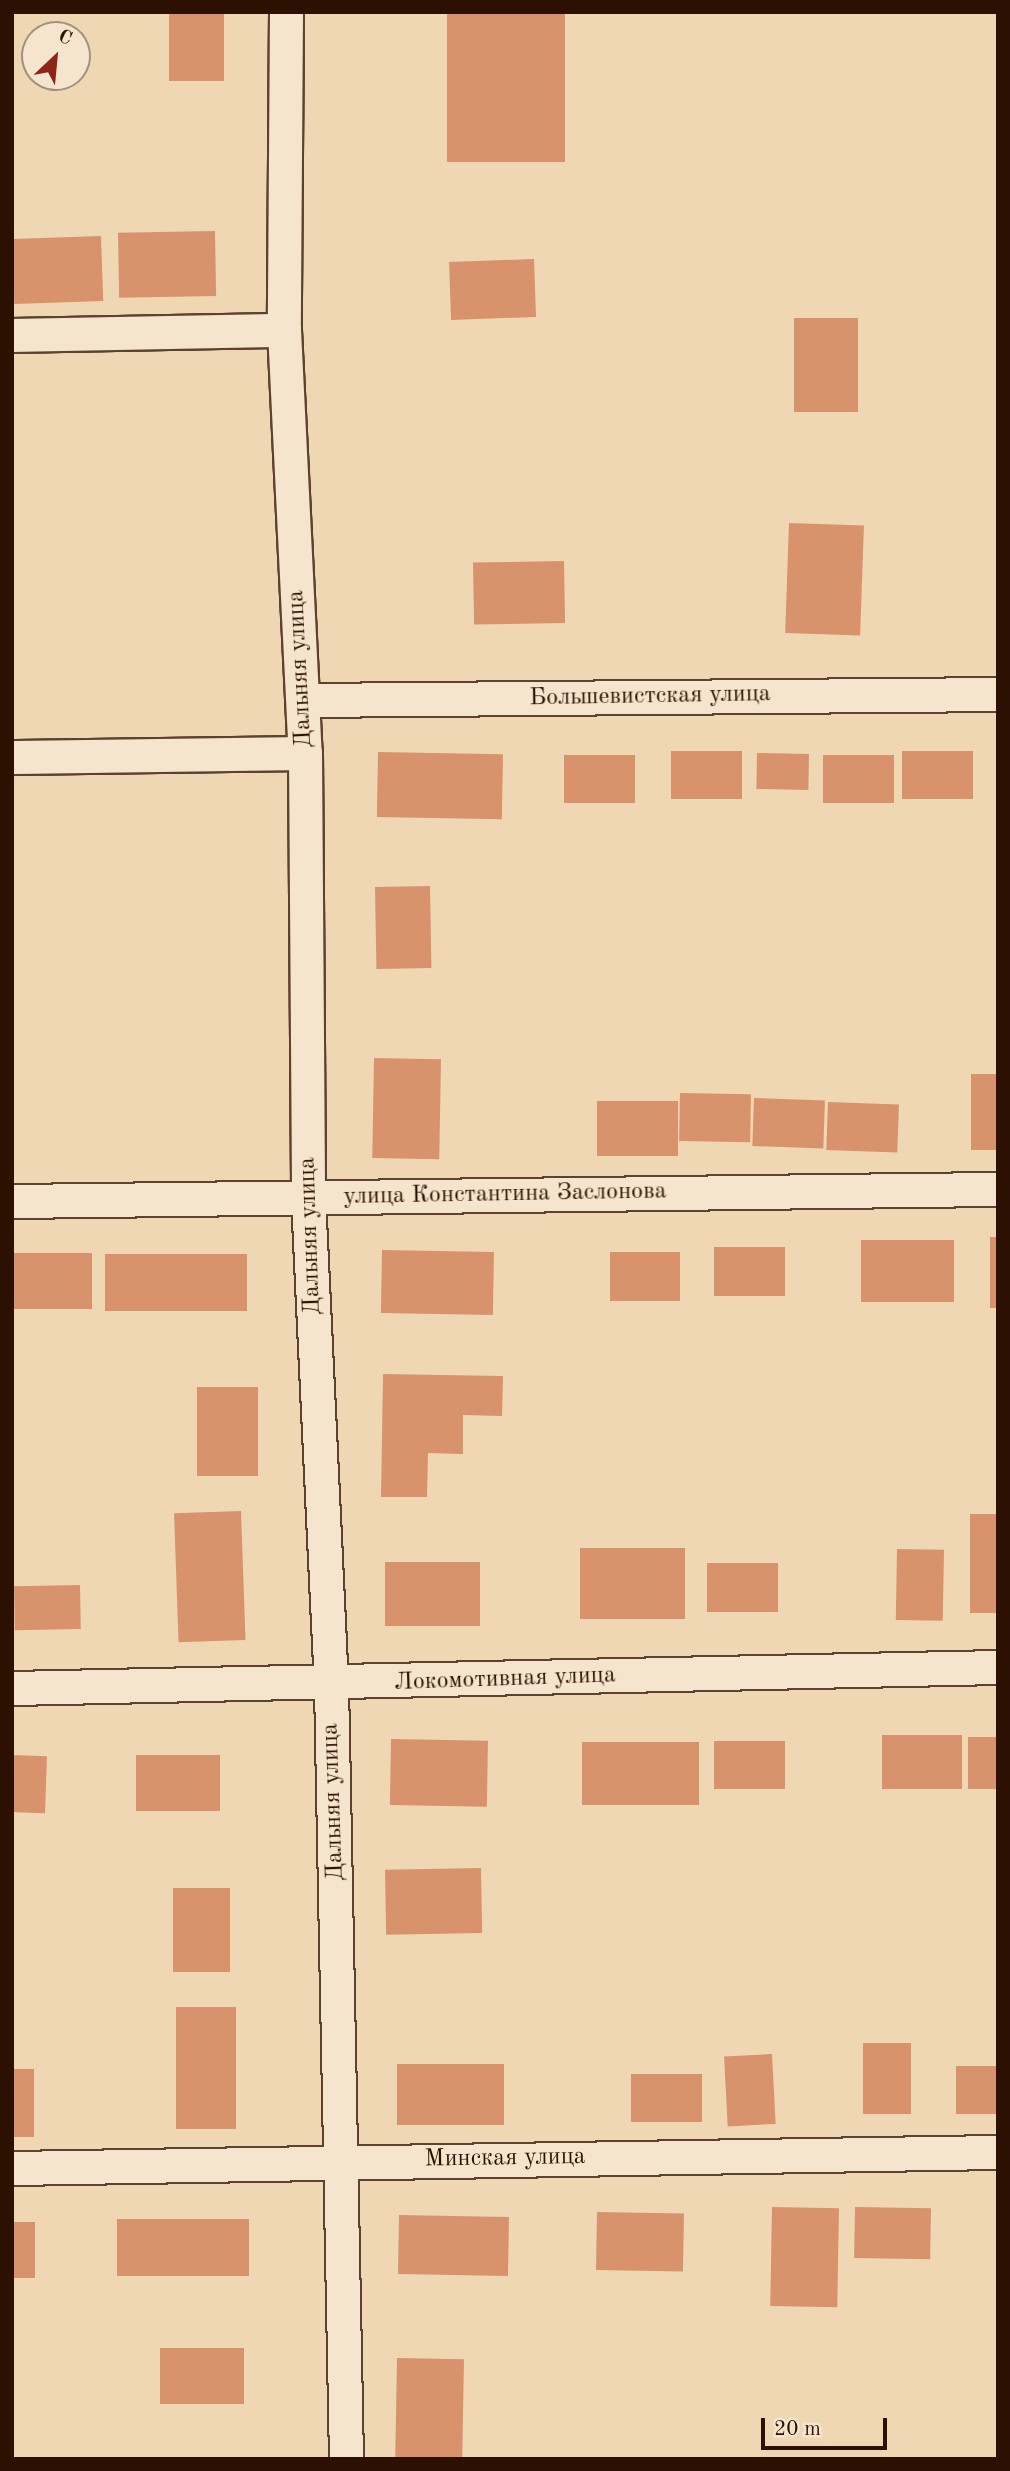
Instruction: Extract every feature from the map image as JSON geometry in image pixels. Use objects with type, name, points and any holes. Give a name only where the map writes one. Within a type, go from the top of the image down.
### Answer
[{"type":"street","name":"Дальняя улица","points":[[286,12],[285,330],[305,753],[308,1198],[331,1685],[345,2161],[346,2459]]},
{"type":"street","points":[[12,335],[285,330]]},
{"type":"street","name":"Большевистская улица","points":[[303,700],[998,694]]},
{"type":"street","points":[[12,757],[305,753]]},
{"type":"street","name":"улица Константина Заслонова","points":[[12,1201],[998,1189]]},
{"type":"street","name":"Локомотивная улица","points":[[12,1688],[331,1685],[998,1667]]},
{"type":"street","name":"Минская улица","points":[[12,2168],[998,2152]]},
{"type":"building","points":[[169,12],[224,12],[224,81],[169,81]]},
{"type":"building","points":[[447,12],[565,12],[565,162],[447,162]]},
{"type":"building","points":[[215,231],[216,296],[119,298],[118,233]]},
{"type":"building","points":[[101,236],[103,301],[14,304],[12,239]]},
{"type":"building","points":[[534,259],[536,317],[451,320],[449,262]]},
{"type":"building","points":[[794,318],[858,318],[858,412],[794,412]]},
{"type":"building","points":[[789,523],[864,526],[860,636],[785,633]]},
{"type":"building","points":[[564,561],[565,623],[474,625],[473,563]]},
{"type":"building","points":[[671,751],[742,751],[742,799],[671,799]]},
{"type":"building","points":[[902,751],[973,751],[973,799],[902,799]]},
{"type":"building","points":[[378,752],[503,754],[502,819],[377,817]]},
{"type":"building","points":[[757,753],[809,754],[808,790],[756,789]]},
{"type":"building","points":[[564,755],[635,755],[635,803],[564,803]]},
{"type":"building","points":[[823,755],[894,755],[894,803],[823,803]]},
{"type":"building","points":[[430,886],[431,968],[376,969],[375,887]]},
{"type":"building","points":[[374,1058],[441,1059],[439,1159],[372,1158]]},
{"type":"building","points":[[971,1074],[998,1074],[998,1150],[971,1150]]},
{"type":"building","points":[[680,1093],[751,1094],[750,1142],[679,1141]]},
{"type":"building","points":[[754,1098],[825,1100],[823,1148],[752,1146]]},
{"type":"building","points":[[597,1101],[678,1101],[678,1156],[597,1156]]},
{"type":"building","points":[[828,1102],[899,1104],[897,1152],[826,1150]]},
{"type":"building","points":[[990,1237],[998,1237],[998,1308],[990,1308]]},
{"type":"building","points":[[861,1240],[954,1240],[954,1302],[861,1302]]},
{"type":"building","points":[[714,1247],[785,1247],[785,1296],[714,1296]]},
{"type":"building","points":[[382,1250],[494,1252],[493,1315],[381,1313]]},
{"type":"building","points":[[610,1252],[680,1252],[680,1301],[610,1301]]},
{"type":"building","points":[[12,1253],[92,1253],[92,1309],[12,1309]]},
{"type":"building","points":[[105,1254],[247,1254],[247,1311],[105,1311]]},
{"type":"building","points":[[383,1374],[503,1376],[502,1416],[463,1415],[463,1454],[428,1453],[427,1497],[381,1497]]},
{"type":"building","points":[[197,1387],[258,1387],[258,1476],[197,1476]]},
{"type":"building","points":[[241,1511],[246,1640],[179,1642],[174,1513]]},
{"type":"building","points":[[970,1514],[998,1514],[998,1613],[970,1613]]},
{"type":"building","points":[[580,1548],[685,1548],[685,1619],[580,1619]]},
{"type":"building","points":[[897,1549],[944,1550],[943,1621],[896,1620]]},
{"type":"building","points":[[385,1562],[480,1562],[480,1626],[385,1626]]},
{"type":"building","points":[[707,1563],[778,1563],[778,1612],[707,1612]]},
{"type":"building","points":[[80,1585],[81,1629],[15,1630],[14,1586]]},
{"type":"building","points":[[882,1735],[962,1735],[962,1789],[882,1789]]},
{"type":"building","points":[[968,1737],[998,1737],[998,1789],[968,1789]]},
{"type":"building","points":[[391,1739],[488,1741],[487,1807],[390,1805]]},
{"type":"building","points":[[714,1741],[785,1741],[785,1789],[714,1789]]},
{"type":"building","points":[[582,1742],[699,1742],[699,1805],[582,1805]]},
{"type":"building","points":[[12,1755],[47,1756],[45,1813],[12,1812]]},
{"type":"building","points":[[136,1755],[220,1755],[220,1811],[136,1811]]},
{"type":"building","points":[[481,1868],[482,1933],[386,1935],[385,1870]]},
{"type":"building","points":[[173,1888],[230,1888],[230,1972],[173,1972]]},
{"type":"building","points":[[176,2007],[236,2007],[236,2129],[176,2129]]},
{"type":"building","points":[[863,2043],[911,2043],[911,2114],[863,2114]]},
{"type":"building","points":[[772,2054],[776,2124],[728,2126],[724,2057]]},
{"type":"building","points":[[397,2064],[504,2064],[504,2125],[397,2125]]},
{"type":"building","points":[[956,2066],[998,2066],[998,2114],[956,2114]]},
{"type":"building","points":[[12,2069],[34,2069],[34,2137],[12,2137]]},
{"type":"building","points":[[631,2074],[702,2074],[702,2122],[631,2122]]},
{"type":"building","points":[[772,2207],[839,2208],[837,2307],[770,2306]]},
{"type":"building","points":[[855,2207],[931,2208],[930,2259],[854,2258]]},
{"type":"building","points":[[597,2212],[684,2214],[683,2272],[596,2270]]},
{"type":"building","points":[[399,2215],[509,2217],[508,2276],[398,2274]]},
{"type":"building","points":[[117,2219],[249,2219],[249,2276],[117,2276]]},
{"type":"building","points":[[12,2222],[35,2222],[35,2278],[12,2278]]},
{"type":"building","points":[[160,2348],[244,2348],[244,2404],[160,2404]]},
{"type":"building","points":[[397,2358],[464,2359],[462,2458],[395,2457]]}]
